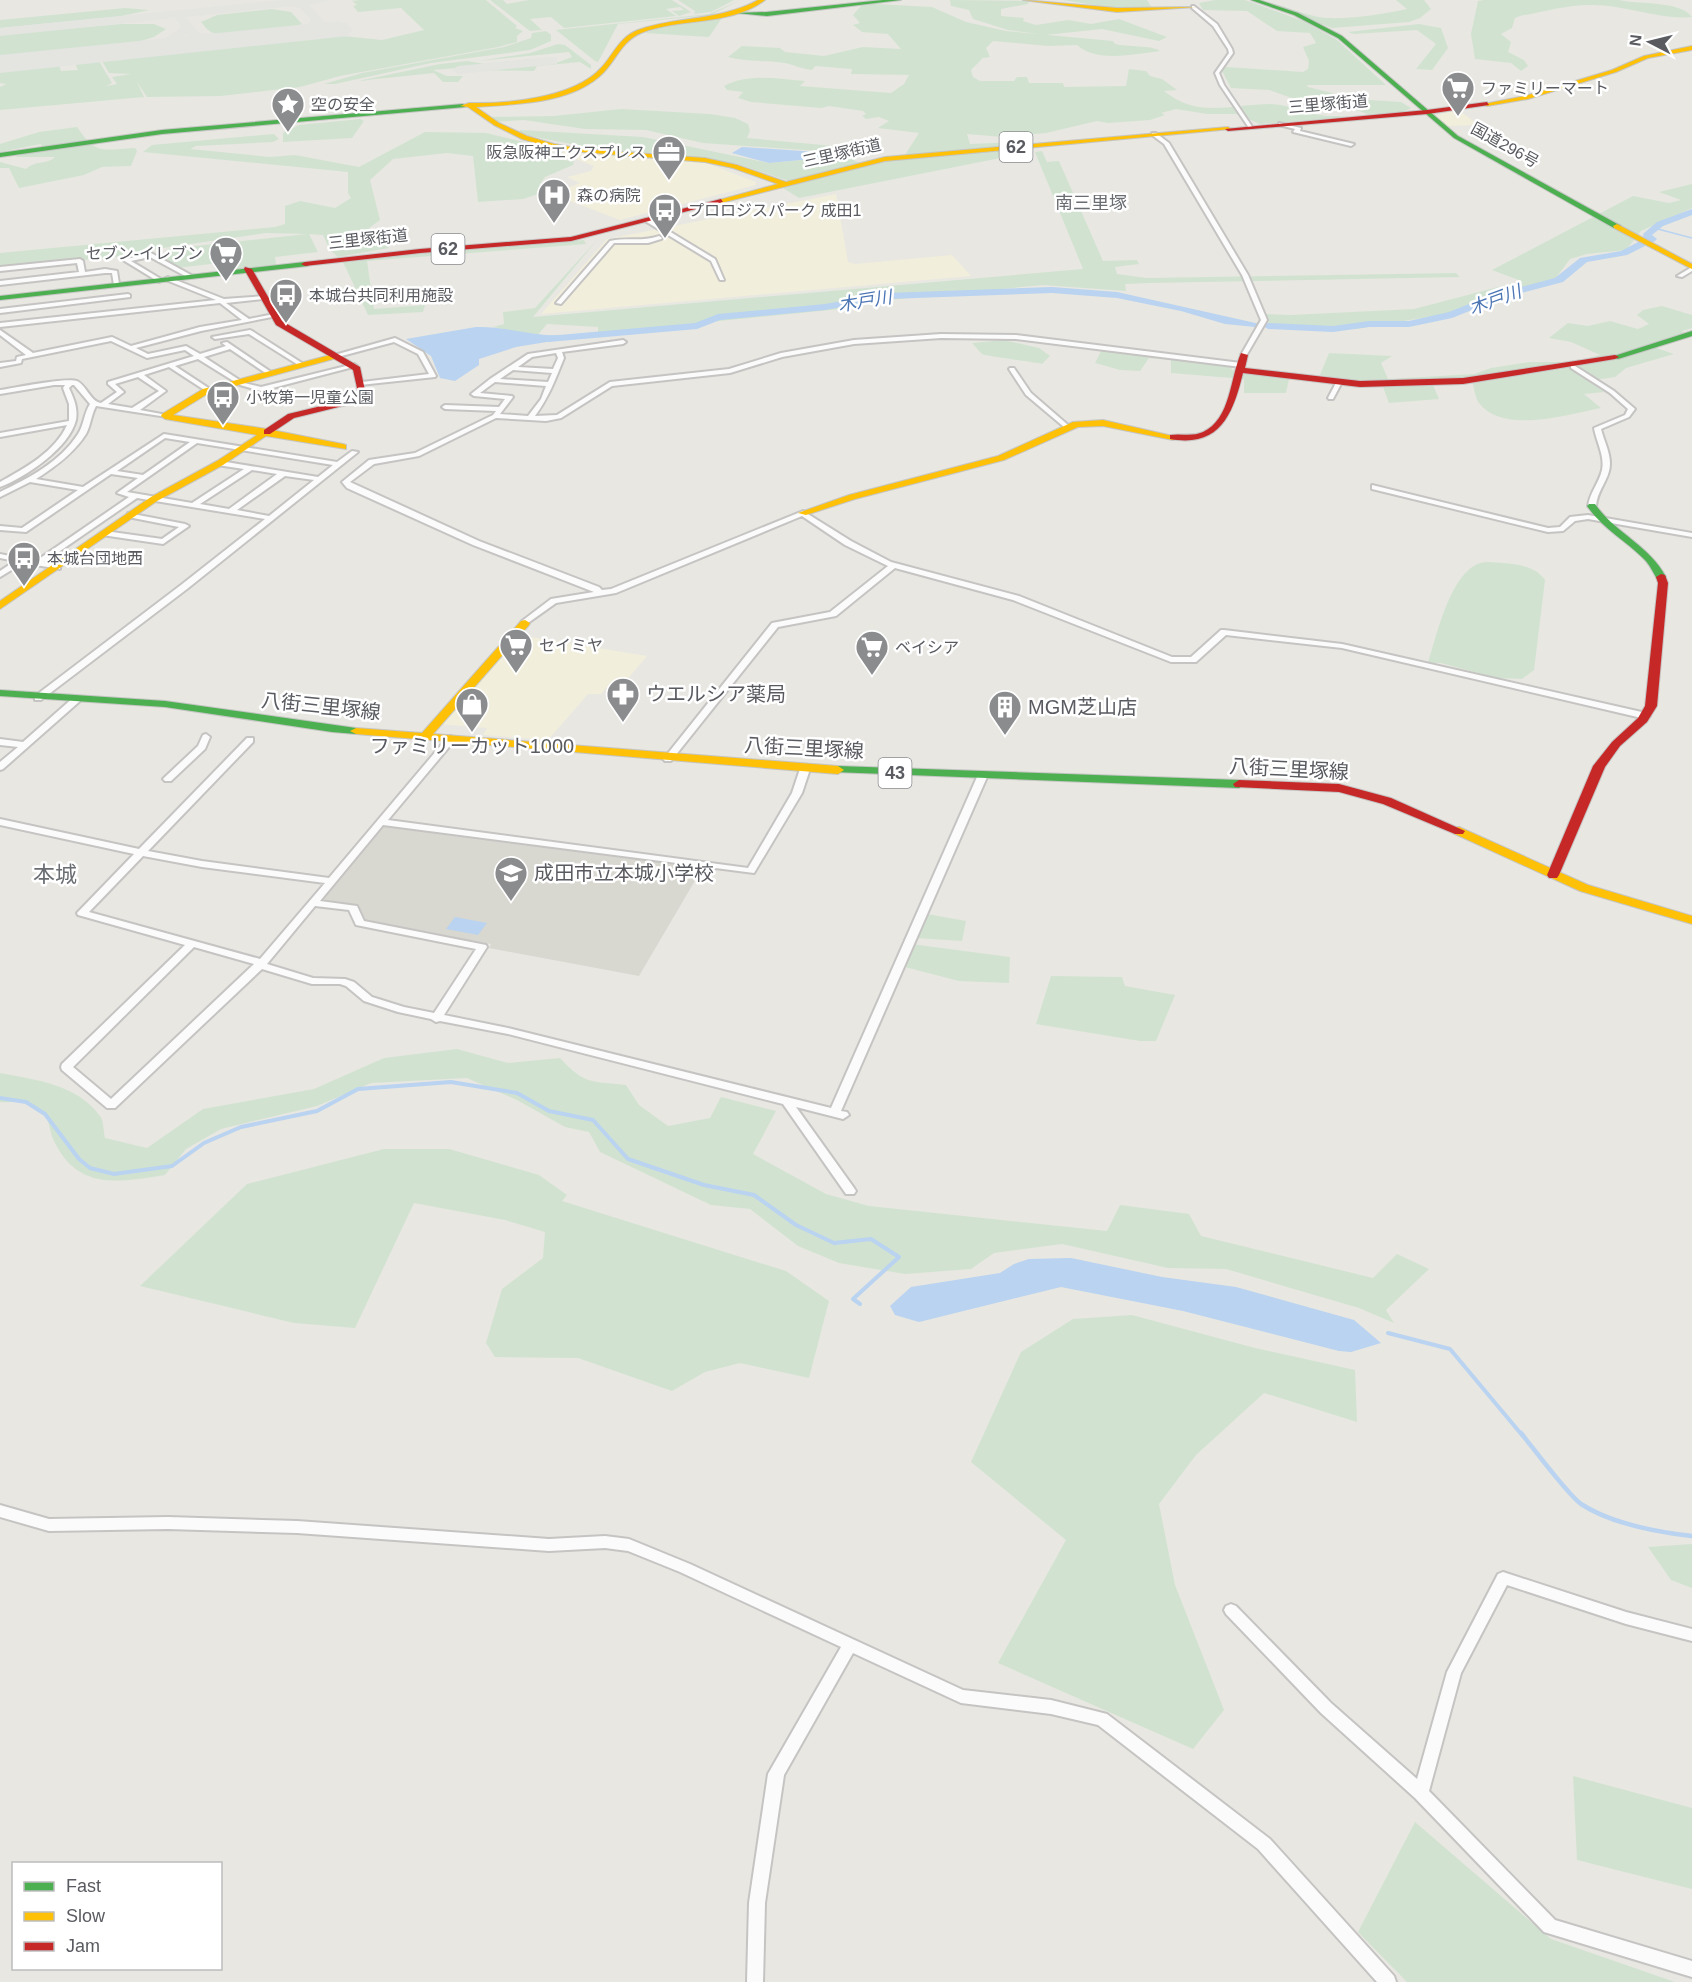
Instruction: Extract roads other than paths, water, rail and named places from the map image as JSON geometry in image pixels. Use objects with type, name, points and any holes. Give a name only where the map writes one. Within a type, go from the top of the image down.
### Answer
[{"type":"main road","points":[[0,155],[94,138],[340,120],[469,105],[566,90],[596,77],[608,64],[620,44],[638,33],[737,12],[762,0]]},
{"type":"main road","points":[[737,12],[766,14],[898,0]]},
{"type":"main road","points":[[1026,0],[1117,10],[1162,9],[1190,3]]},
{"type":"main road","points":[[1149,0],[1162,9]]},
{"type":"main road","name":"国道296号","points":[[1254,0],[1296,14],[1340,37],[1427,112],[1472,146],[1692,268]]},
{"type":"main road","name":"三里塚街道","points":[[0,298],[420,251],[554,241],[647,220],[885,159],[1427,112],[1526,98],[1602,75],[1646,57],[1692,48]]},
{"type":"main road","points":[[469,105],[494,126],[532,140],[592,151],[717,162],[784,184]]},
{"type":"main road","points":[[0,606],[154,499],[220,463],[262,434],[297,414],[364,398],[362,384],[354,366],[284,327],[274,316],[248,269]]},
{"type":"main road","points":[[803,513],[1000,459],[1066,426],[1100,422],[1173,438],[1209,435],[1220,428],[1224,420],[1242,363],[1339,382],[1380,385],[1437,383],[1573,367],[1605,360],[1692,333]]},
{"type":"main road","points":[[165,416],[208,390],[334,356]]},
{"type":"main road","points":[[165,416],[349,450]]},
{"type":"main road","points":[[1553,876],[1599,766],[1616,744],[1646,716],[1654,691],[1663,583],[1661,575],[1647,555],[1595,512]]},
{"type":"main road","points":[[425,736],[525,623]]},
{"type":"main road","name":"八街三里塚線","points":[[0,693],[38,698],[165,704],[270,722],[668,759],[805,769],[1339,788],[1380,798],[1422,813],[1553,876],[1692,920]]},
{"type":"street","points":[[1190,3],[1215,25],[1230,49],[1231,53],[1217,73],[1222,85],[1251,127]]},
{"type":"street","points":[[1281,124],[1299,129],[1295,131],[1351,144]]},
{"type":"street","points":[[495,416],[550,419],[559,417],[602,387],[616,382],[730,371],[781,355],[891,339],[976,335],[1039,339],[1242,363],[1264,320],[1239,265],[1166,143],[1154,134]]},
{"type":"street","points":[[647,220],[713,261],[722,279]]},
{"type":"street","points":[[559,303],[612,242],[624,239],[651,241],[659,238],[665,232]]},
{"type":"street","points":[[659,238],[670,244],[686,245]]},
{"type":"street","points":[[189,276],[151,255],[126,260],[164,279],[223,302],[248,321]]},
{"type":"street","points":[[0,269],[80,261],[82,274]]},
{"type":"street","points":[[1680,276],[1692,268]]},
{"type":"street","points":[[0,283],[115,272],[116,284]]},
{"type":"street","points":[[0,311],[128,296]]},
{"type":"street","points":[[0,325],[263,297]]},
{"type":"street","points":[[130,348],[201,329],[274,316]]},
{"type":"street","points":[[201,329],[269,373]]},
{"type":"street","points":[[0,332],[31,355]]},
{"type":"street","points":[[215,337],[250,332],[302,365]]},
{"type":"street","points":[[0,365],[20,361],[18,358],[112,339],[149,356],[186,348],[239,382],[268,390],[354,366]]},
{"type":"street","points":[[334,356],[395,340],[421,353],[433,376],[362,384]]},
{"type":"street","points":[[600,593],[596,589],[476,543],[348,485],[348,480],[372,462],[417,455],[495,416],[510,397],[474,394],[530,355],[621,340],[627,351]]},
{"type":"street","points":[[0,495],[28,480],[74,444],[85,430],[98,405],[121,392],[108,383],[231,347]]},
{"type":"street","points":[[530,418],[551,384],[561,358],[558,350]]},
{"type":"street","points":[[170,365],[208,390]]},
{"type":"street","points":[[1573,367],[1632,409],[1627,416],[1597,428],[1606,464],[1605,472],[1592,496],[1595,512]]},
{"type":"street","points":[[510,368],[556,371]]},
{"type":"street","points":[[1012,369],[1028,394],[1066,426]]},
{"type":"street","points":[[133,411],[163,391],[138,374]]},
{"type":"street","points":[[492,380],[551,384]]},
{"type":"street","points":[[0,484],[50,452],[65,436],[72,422],[74,406],[66,388],[71,382]]},
{"type":"street","points":[[0,392],[71,382],[80,384],[98,405],[165,416]]},
{"type":"street","points":[[1331,398],[1339,382]]},
{"type":"street","points":[[445,407],[500,409]]},
{"type":"street","points":[[0,435],[72,422]]},
{"type":"street","points":[[0,528],[23,530],[160,437],[167,436],[337,464]]},
{"type":"street","points":[[196,441],[121,493],[270,518]]},
{"type":"street","points":[[38,698],[319,479],[349,450],[372,462]]},
{"type":"street","points":[[220,463],[319,479]]},
{"type":"street","points":[[192,505],[250,468]]},
{"type":"street","points":[[110,472],[144,477]]},
{"type":"street","points":[[231,511],[284,473]]},
{"type":"street","points":[[28,480],[85,489]]},
{"type":"street","points":[[1375,488],[1548,530],[1566,529],[1573,519],[1595,512],[1692,535]]},
{"type":"street","points":[[38,563],[136,495]]},
{"type":"street","points":[[525,623],[554,601],[617,590],[803,513],[856,548],[893,566],[1016,598],[1177,660],[1197,658],[1224,632],[1263,635],[1342,646],[1646,716]]},
{"type":"street","points":[[105,533],[164,542],[185,526],[131,515]]},
{"type":"street","points":[[0,556],[57,567]]},
{"type":"street","points":[[0,575],[22,560]]},
{"type":"street","points":[[668,759],[775,625],[833,614],[893,566]]},
{"type":"street","points":[[0,767],[77,699]]},
{"type":"street","points":[[168,779],[202,747],[206,737]]},
{"type":"street","points":[[193,943],[66,1067],[107,1102],[111,1104],[261,964],[315,903],[451,739]]},
{"type":"street","points":[[250,740],[81,913],[193,943],[312,981],[341,981],[350,984],[368,999],[436,1019],[508,1031],[839,1114],[982,777]]},
{"type":"street","points":[[0,742],[25,745]]},
{"type":"street","points":[[381,822],[751,871],[797,793],[805,769]]},
{"type":"street","points":[[0,822],[142,852],[232,868],[332,880]]},
{"type":"street","points":[[315,903],[353,908],[360,923],[483,947],[436,1019]]},
{"type":"street","points":[[789,1101],[789,1105],[850,1191]]},
{"type":"street","points":[[0,1510],[49,1525],[168,1523],[286,1526],[549,1545],[605,1542],[628,1545],[686,1568],[960,1696],[1051,1707],[1102,1719],[1264,1844],[1389,1982]]},
{"type":"street","points":[[1421,1793],[1454,1672],[1503,1578],[1626,1618],[1692,1635]]},
{"type":"street","points":[[1231,1610],[1326,1708],[1421,1793],[1550,1926],[1692,1969]]},
{"type":"street","points":[[756,1982],[758,1903],[776,1774],[849,1646]]},
{"type":"water","points":[[742,147],[832,153],[832,157],[769,163],[732,153]]},
{"type":"water","points":[[476,327],[545,335],[570,335],[571,338],[516,347],[479,359],[479,365],[455,381],[440,378],[431,356],[406,339]]},
{"type":"water","points":[[455,917],[487,923],[478,935],[446,929]]},
{"type":"water","points":[[1071,1258],[1162,1277],[1236,1287],[1354,1320],[1381,1343],[1351,1352],[1339,1351],[1183,1311],[1061,1287],[919,1322],[895,1315],[890,1306],[911,1287],[1000,1273],[1014,1264],[1029,1259]]},
{"type":"waterway","name":"木戸川","points":[[1268,326],[1333,329],[1369,324],[1409,324],[1452,315],[1498,296],[1559,280],[1584,260],[1624,253],[1652,239],[1646,236],[1660,224],[1692,212]]},
{"type":"waterway","points":[[1654,228],[1692,238]]},
{"type":"waterway","name":"木戸川","points":[[548,339],[697,326],[718,317],[825,307],[888,296],[1052,290],[1117,295],[1183,308],[1225,321],[1255,324]]},
{"type":"waterway","points":[[0,1098],[26,1102],[45,1114],[79,1159],[90,1168],[114,1174],[172,1166],[204,1143],[241,1127],[317,1111],[358,1089],[451,1082],[517,1093],[549,1111],[593,1120],[628,1159],[704,1185],[754,1195],[796,1225],[834,1243],[871,1239],[899,1257],[853,1299],[860,1304]]},
{"type":"waterway","points":[[1388,1333],[1450,1349],[1522,1435]]},
{"type":"waterway","points":[[1521,1433],[1559,1481],[1581,1504],[1620,1522],[1692,1536]]},
{"type":"place","name":"ファミリーマート","points":[[1458,117]]},
{"type":"place","name":"空の安全","points":[[288,133]]},
{"type":"place","name":"阪急阪神エクスプレス","points":[[669,181]]},
{"type":"place","name":"森の病院","points":[[554,224]]},
{"type":"place","name":"プロロジスパーク 成田1","points":[[665,239]]},
{"type":"place","name":"セブン-イレブン","points":[[226,282]]},
{"type":"place","name":"本城台共同利用施設","points":[[286,324]]},
{"type":"place","name":"小牧第一児童公園","points":[[223,426]]},
{"type":"place","name":"本城台団地西","points":[[24,587]]},
{"type":"place","name":"セイミヤ","points":[[516,674]]},
{"type":"place","name":"ベイシア","points":[[872,676]]},
{"type":"place","name":"ウエルシア薬局","points":[[623,723]]},
{"type":"place","name":"ファミリーカット1000","points":[[472,733]]},
{"type":"place","name":"MGM芝山店","points":[[1005,736]]},
{"type":"place","name":"成田市立本城小学校","points":[[511,902]]},
{"type":"district","name":"南三里塚","points":[[1091,203]]},
{"type":"district","name":"本城","points":[[55,874]]}]
